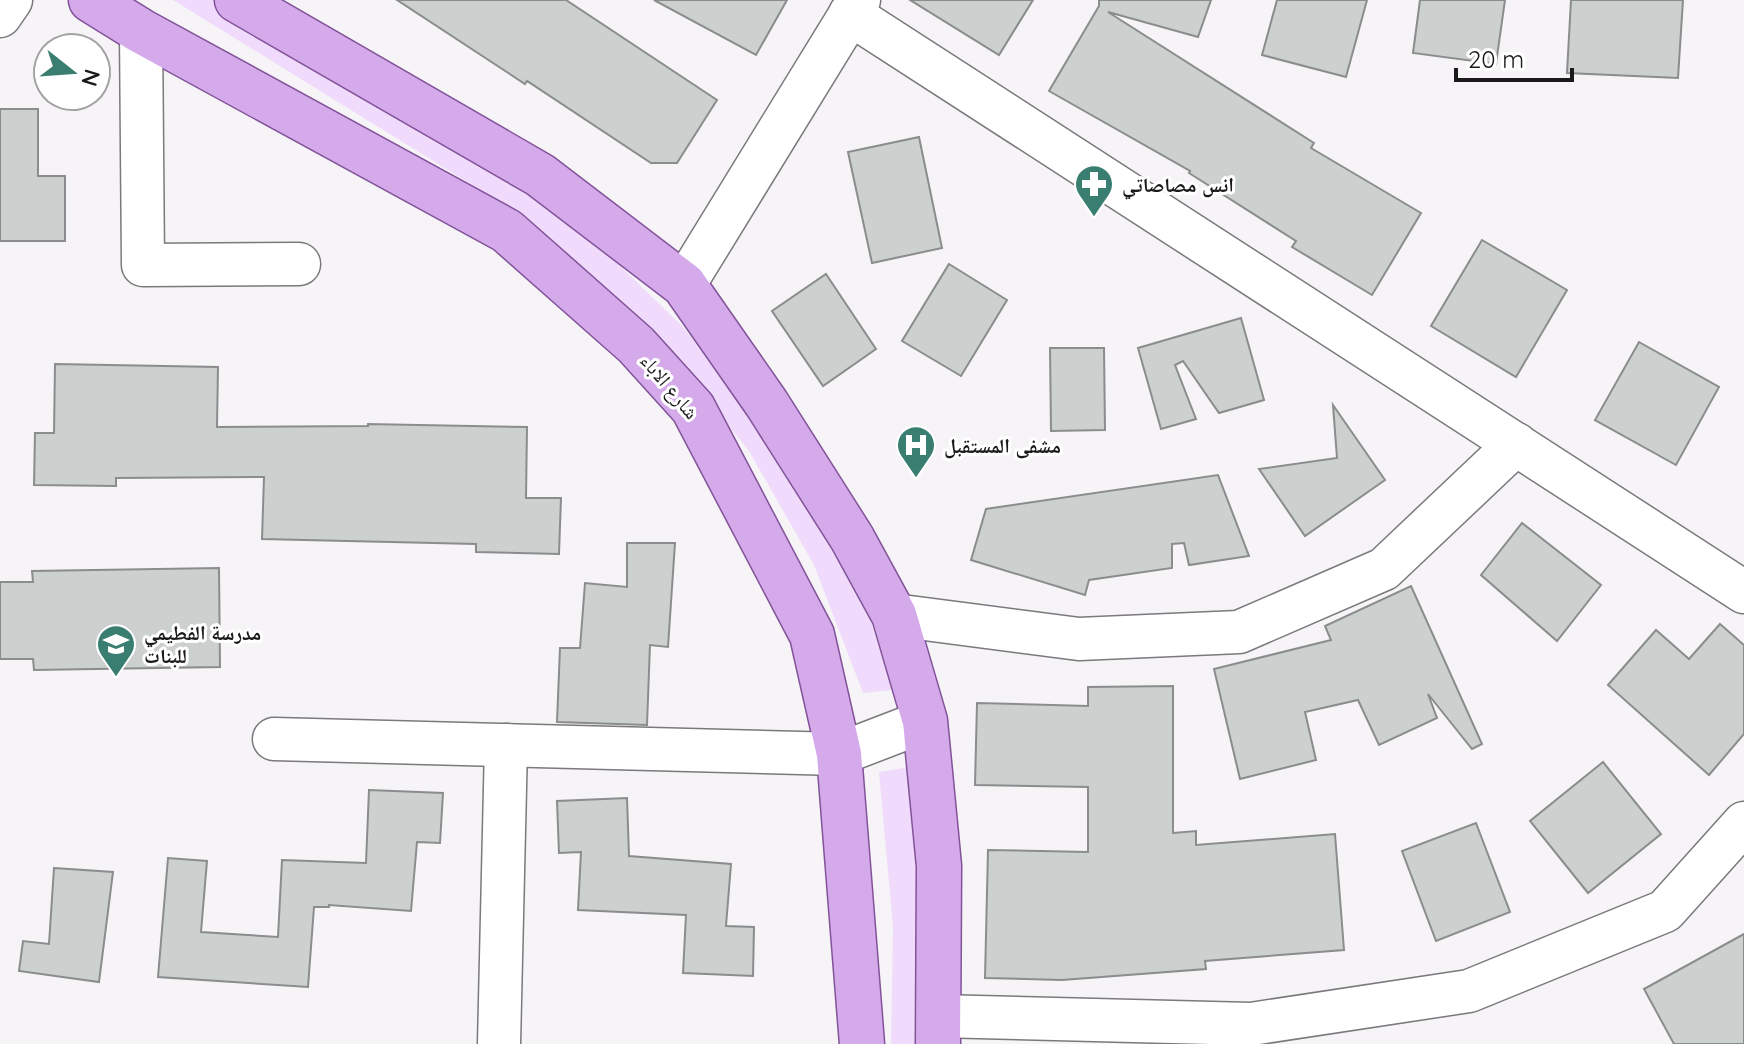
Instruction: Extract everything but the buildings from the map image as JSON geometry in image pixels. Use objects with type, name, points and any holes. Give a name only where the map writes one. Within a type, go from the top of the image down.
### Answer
[{"type":"main road","name":"شارع الاباء","points":[[91,0],[141,31],[507,231],[636,345],[693,408],[812,635],[839,754],[862,1044]]},
{"type":"main road","points":[[256,5],[540,175],[684,285],[767,404],[835,511],[894,615],[925,721],[939,866],[938,1030]]},
{"type":"street","points":[[0,16],[11,0]]},
{"type":"street","points":[[684,285],[854,7],[1744,592]]},
{"type":"street","points":[[141,31],[143,265],[299,264]]},
{"type":"street","points":[[894,615],[1079,639],[1239,632],[1384,569],[1516,444]]},
{"type":"street","points":[[274,739],[839,754],[925,721]]},
{"type":"street","points":[[499,1044],[506,745]]},
{"type":"street","points":[[938,1030],[1251,1024],[1469,991],[1665,911],[1744,823]]},
{"type":"shaded area","points":[[173,0],[226,0],[576,223],[684,328],[729,385],[840,555],[872,625],[893,690],[863,693],[814,565],[749,451],[664,346],[519,214]]},
{"type":"shaded area","points":[[910,767],[919,926],[917,1044],[891,1044],[893,926],[879,772]]},
{"type":"place","name":"انس مصاصاتي","points":[[1094,218]]},
{"type":"place","name":"مشفى المستقبل","points":[[916,479]]},
{"type":"place","name":"مدرسة الفطيمي للبنات","points":[[116,678]]}]
